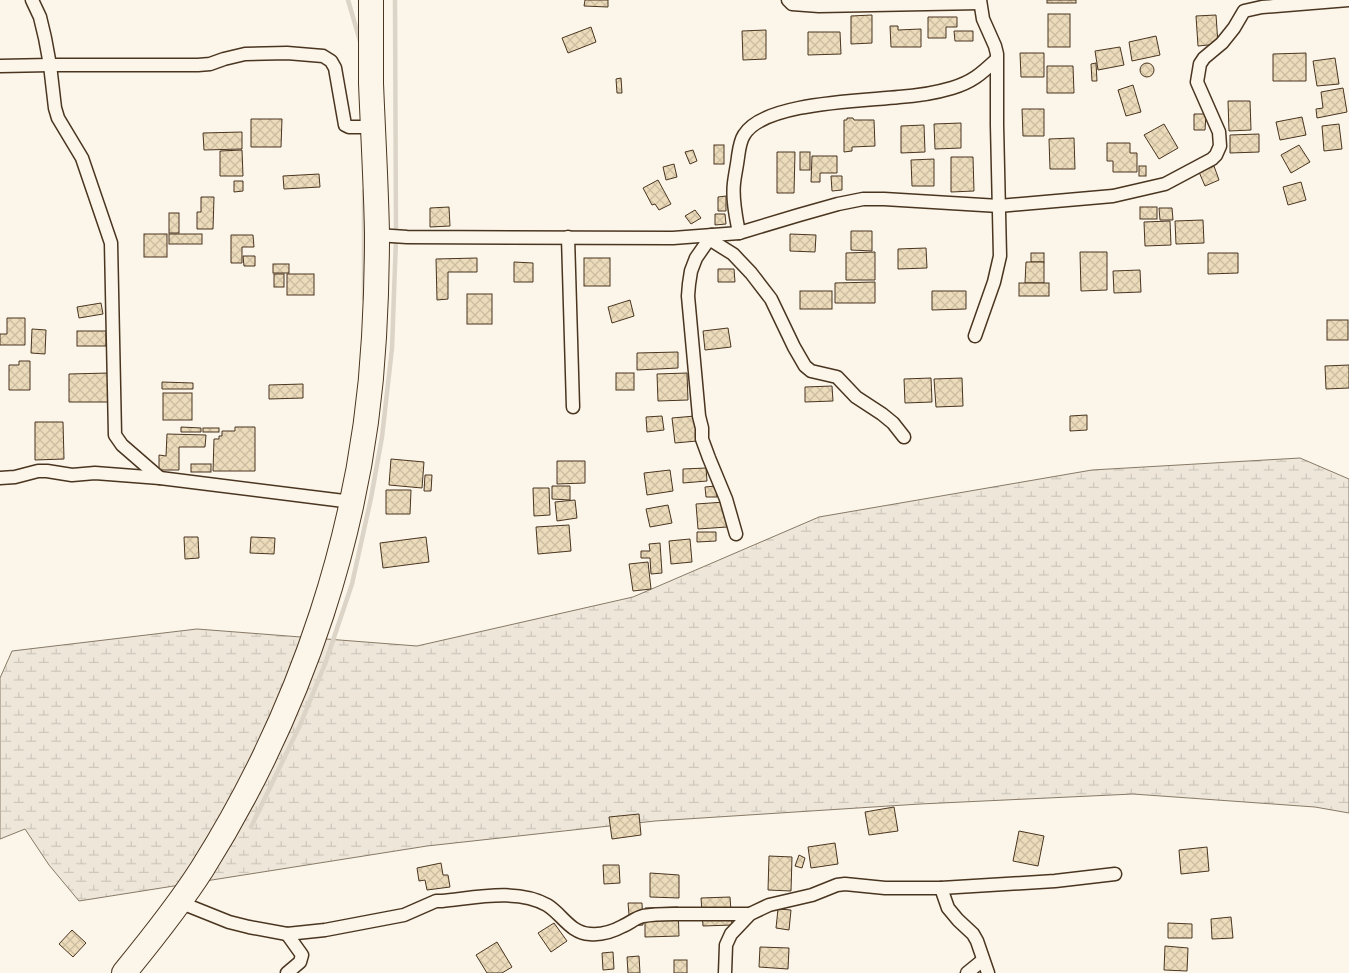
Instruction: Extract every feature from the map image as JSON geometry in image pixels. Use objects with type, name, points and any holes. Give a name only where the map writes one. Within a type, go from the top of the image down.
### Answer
[{"type":"highway","points":[[124,973],[179,902],[201,870],[246,795],[285,711],[324,611],[352,502],[363,445],[374,338],[377,235],[371,81],[371,0]]},
{"type":"street","points":[[32,0],[40,17],[50,64],[55,108],[58,118],[82,158],[111,243],[115,435],[122,445],[160,478]]},
{"type":"street","points":[[788,0],[792,4],[819,6],[980,1],[983,19],[996,46],[1000,256],[994,282],[975,336]]},
{"type":"street","points":[[377,235],[416,237],[710,237],[738,232],[822,208],[863,199],[884,198],[999,206],[1113,196],[1165,184],[1216,156],[1220,140],[1216,125],[1197,82],[1200,64],[1204,58],[1222,43],[1244,11],[1262,7],[1349,0]]},
{"type":"street","points":[[0,66],[50,64],[198,65],[210,64],[245,54],[287,53],[323,56],[331,61],[335,68],[345,125],[348,127],[373,127]]},
{"type":"street","points":[[738,232],[734,184],[740,146],[744,134],[766,117],[837,102],[899,98],[951,88],[977,78],[996,60]]},
{"type":"street","points":[[568,237],[573,407]]},
{"type":"street","points":[[710,237],[733,254],[771,299],[805,366],[811,371],[837,377],[856,398],[894,423],[904,437]]},
{"type":"street","points":[[710,237],[690,271],[688,296],[702,439],[726,499],[736,534]]},
{"type":"street","points":[[0,478],[15,477],[38,471],[72,474],[96,473],[160,478],[352,502]]},
{"type":"street","points":[[725,973],[726,945],[731,934],[750,914],[769,904],[812,894],[837,885],[846,884],[886,888],[941,888],[1055,882],[1116,874]]},
{"type":"street","points":[[941,888],[948,908],[973,934],[977,941],[988,973]]},
{"type":"street","points":[[179,902],[229,922],[287,934],[325,930],[404,914],[436,902],[510,895],[531,899],[547,905],[571,927],[587,934],[607,933],[637,918],[655,915],[750,914]]},
{"type":"street","points":[[287,934],[302,955],[300,962],[287,973]]},
{"type":"street","points":[[967,973],[983,960]]},
{"type":"green space","points":[[1300,458],[1349,479],[1349,813],[1315,807],[1133,794],[920,804],[655,821],[427,846],[79,901],[49,865],[25,829],[0,839],[0,678],[12,651],[197,629],[417,646],[633,597],[819,517],[1092,470]]},
{"type":"building","points":[[585,0],[608,0],[608,7],[584,6]]},
{"type":"building","points":[[1047,0],[1076,0],[1076,3],[1047,3]]},
{"type":"building","points":[[1048,14],[1070,14],[1070,47],[1048,47]]},
{"type":"building","points":[[872,15],[872,43],[851,44],[851,16]]},
{"type":"building","points":[[1216,15],[1218,44],[1198,46],[1196,16]]},
{"type":"building","points":[[928,17],[957,17],[957,27],[946,27],[946,38],[928,38]]},
{"type":"building","points":[[890,26],[898,26],[898,30],[921,29],[921,47],[891,47]]},
{"type":"building","points":[[591,27],[596,42],[568,53],[562,38]]},
{"type":"building","points":[[766,30],[766,59],[743,60],[742,31]]},
{"type":"building","points":[[954,31],[973,31],[973,41],[955,41]]},
{"type":"building","points":[[808,32],[840,32],[841,54],[808,55]]},
{"type":"building","points":[[1156,36],[1160,55],[1132,61],[1129,42]]},
{"type":"building","points":[[1120,47],[1124,65],[1098,70],[1095,51]]},
{"type":"building","points":[[1020,53],[1044,53],[1044,77],[1021,77]]},
{"type":"building","points":[[1306,53],[1306,81],[1273,81],[1273,54]]},
{"type":"building","points":[[1335,58],[1339,84],[1317,86],[1313,61]]},
{"type":"building","points":[[1096,63],[1097,81],[1092,81],[1091,64]]},
{"type":"building","points":[[1147,63],[1152,65],[1154,70],[1152,75],[1147,77],[1142,75],[1140,70],[1142,65]]},
{"type":"building","points":[[1047,66],[1073,66],[1074,93],[1047,93]]},
{"type":"building","points":[[621,78],[622,93],[617,93],[616,79]]},
{"type":"building","points":[[1133,85],[1141,112],[1126,116],[1118,90]]},
{"type":"building","points":[[1343,88],[1347,112],[1317,118],[1316,109],[1323,108],[1321,92]]},
{"type":"building","points":[[1228,101],[1250,101],[1251,130],[1229,131]]},
{"type":"building","points":[[1022,109],[1044,109],[1044,136],[1023,136]]},
{"type":"building","points":[[1194,114],[1206,114],[1205,130],[1194,130]]},
{"type":"building","points":[[1302,117],[1306,135],[1280,140],[1276,122]]},
{"type":"building","points":[[847,118],[874,120],[875,146],[852,147],[852,151],[844,152],[844,120],[847,120]]},
{"type":"building","points":[[251,119],[282,119],[281,147],[251,147]]},
{"type":"building","points":[[961,123],[961,148],[935,149],[934,124]]},
{"type":"building","points":[[1164,124],[1178,148],[1159,159],[1144,135]]},
{"type":"building","points":[[1339,124],[1342,149],[1324,151],[1322,126]]},
{"type":"building","points":[[924,125],[925,152],[901,153],[901,126]]},
{"type":"building","points":[[242,132],[242,149],[204,150],[203,133]]},
{"type":"building","points":[[1259,134],[1259,152],[1230,153],[1230,135]]},
{"type":"building","points":[[1074,138],[1075,169],[1050,169],[1049,139]]},
{"type":"building","points":[[1107,143],[1130,143],[1130,153],[1137,153],[1137,172],[1113,172],[1113,161],[1107,161]]},
{"type":"building","points":[[714,145],[724,145],[724,164],[714,164]]},
{"type":"building","points":[[1299,145],[1310,162],[1291,173],[1281,155]]},
{"type":"building","points":[[242,150],[243,176],[220,176],[220,151]]},
{"type":"building","points":[[693,150],[697,161],[690,164],[685,152]]},
{"type":"building","points":[[777,152],[795,152],[794,193],[777,193]]},
{"type":"building","points":[[800,152],[810,152],[810,170],[800,170]]},
{"type":"building","points":[[812,156],[837,156],[837,173],[820,173],[820,182],[811,182]]},
{"type":"building","points":[[951,157],[973,157],[974,191],[951,192]]},
{"type":"building","points":[[934,159],[934,186],[912,186],[911,160]]},
{"type":"building","points":[[674,164],[677,177],[666,180],[663,167]]},
{"type":"building","points":[[1139,166],[1146,166],[1146,176],[1139,176]]},
{"type":"building","points":[[1214,166],[1219,180],[1205,186],[1199,172]]},
{"type":"building","points":[[319,174],[320,187],[284,189],[283,176]]},
{"type":"building","points":[[831,176],[842,176],[842,190],[832,191]]},
{"type":"building","points":[[658,180],[671,204],[659,210],[655,204],[652,205],[643,188]]},
{"type":"building","points":[[234,181],[243,181],[243,191],[234,192]]},
{"type":"building","points":[[1301,182],[1306,200],[1288,205],[1283,187]]},
{"type":"building","points":[[726,196],[726,211],[718,211],[718,197]]},
{"type":"building","points":[[201,197],[214,197],[213,229],[197,229],[197,212],[201,212]]},
{"type":"building","points":[[449,207],[450,226],[430,227],[430,208]]},
{"type":"building","points":[[1140,207],[1157,207],[1157,219],[1140,219]]},
{"type":"building","points":[[1159,208],[1172,208],[1173,220],[1160,220]]},
{"type":"building","points":[[695,210],[701,218],[691,224],[685,216]]},
{"type":"building","points":[[169,213],[179,213],[179,233],[169,233]]},
{"type":"building","points":[[715,214],[725,214],[726,224],[715,225]]},
{"type":"building","points":[[1203,220],[1204,243],[1176,244],[1175,221]]},
{"type":"building","points":[[1170,221],[1171,245],[1145,246],[1144,222]]},
{"type":"building","points":[[851,231],[872,231],[872,251],[851,250]]},
{"type":"building","points":[[144,234],[167,234],[167,257],[144,257]]},
{"type":"building","points":[[169,234],[202,234],[202,244],[169,244]]},
{"type":"building","points":[[790,234],[816,235],[815,252],[790,251]]},
{"type":"building","points":[[231,235],[253,235],[254,247],[242,247],[242,263],[231,263]]},
{"type":"building","points":[[926,248],[927,268],[898,269],[898,249]]},
{"type":"building","points":[[875,252],[875,280],[846,280],[846,253]]},
{"type":"building","points":[[1080,252],[1107,252],[1107,290],[1081,291]]},
{"type":"building","points":[[1031,253],[1044,253],[1044,262],[1031,262]]},
{"type":"building","points":[[1208,253],[1238,253],[1238,273],[1208,274]]},
{"type":"building","points":[[243,256],[255,256],[255,266],[244,266]]},
{"type":"building","points":[[477,258],[477,272],[448,272],[448,299],[437,300],[436,259]]},
{"type":"building","points":[[584,258],[610,258],[610,286],[584,286]]},
{"type":"building","points":[[514,262],[533,263],[533,282],[514,282]]},
{"type":"building","points":[[1026,262],[1044,262],[1044,283],[1025,283]]},
{"type":"building","points":[[273,264],[289,264],[289,273],[273,273]]},
{"type":"building","points":[[718,269],[734,269],[735,282],[718,282]]},
{"type":"building","points":[[1140,270],[1141,292],[1114,293],[1113,271]]},
{"type":"building","points":[[274,274],[284,274],[284,287],[274,287]]},
{"type":"building","points":[[287,274],[314,274],[314,295],[287,295]]},
{"type":"building","points":[[875,282],[875,303],[835,303],[835,283]]},
{"type":"building","points":[[1019,283],[1049,283],[1049,296],[1019,296]]},
{"type":"building","points":[[800,291],[832,291],[832,309],[800,309]]},
{"type":"building","points":[[932,291],[966,291],[966,309],[932,310]]},
{"type":"building","points":[[467,294],[492,294],[492,324],[467,324]]},
{"type":"building","points":[[630,300],[634,316],[612,323],[608,307]]},
{"type":"building","points":[[101,303],[103,314],[79,318],[77,307]]},
{"type":"building","points":[[7,318],[25,318],[25,345],[0,345],[0,334],[7,334]]},
{"type":"building","points":[[1327,320],[1348,320],[1348,340],[1327,340]]},
{"type":"building","points":[[728,328],[731,347],[705,350],[703,331]]},
{"type":"building","points":[[32,329],[46,330],[45,354],[31,353]]},
{"type":"building","points":[[77,331],[106,331],[106,346],[77,346]]},
{"type":"building","points":[[678,352],[678,368],[637,370],[637,353]]},
{"type":"building","points":[[19,361],[30,361],[30,390],[9,390],[9,365],[19,365]]},
{"type":"building","points":[[1349,365],[1349,388],[1326,389],[1325,366]]},
{"type":"building","points":[[109,373],[109,402],[69,402],[69,374]]},
{"type":"building","points":[[616,373],[634,373],[634,390],[616,390]]},
{"type":"building","points":[[687,373],[688,400],[658,401],[657,374]]},
{"type":"building","points":[[931,378],[932,402],[905,403],[904,379]]},
{"type":"building","points":[[962,378],[963,406],[936,407],[934,379]]},
{"type":"building","points":[[162,382],[193,383],[193,389],[162,389]]},
{"type":"building","points":[[303,384],[303,398],[269,399],[269,385]]},
{"type":"building","points":[[832,386],[833,401],[805,402],[805,387]]},
{"type":"building","points":[[163,393],[192,393],[192,420],[163,420]]},
{"type":"building","points":[[1087,415],[1087,430],[1070,431],[1070,416]]},
{"type":"building","points":[[662,416],[664,430],[647,432],[646,417]]},
{"type":"building","points":[[695,416],[697,441],[675,443],[672,418]]},
{"type":"building","points":[[35,422],[63,422],[64,459],[35,460]]},
{"type":"building","points":[[181,427],[201,428],[201,432],[181,432]]},
{"type":"building","points":[[235,427],[255,427],[255,471],[213,471],[214,439],[219,439],[219,436],[222,436],[222,431],[235,431]]},
{"type":"building","points":[[203,428],[219,428],[219,432],[203,432]]},
{"type":"building","points":[[167,434],[206,435],[205,447],[179,447],[179,470],[159,470],[159,455],[166,456]]},
{"type":"building","points":[[391,459],[424,462],[422,488],[389,485]]},
{"type":"building","points":[[557,461],[585,461],[585,483],[557,484]]},
{"type":"building","points":[[191,464],[211,464],[211,472],[191,472]]},
{"type":"building","points":[[706,468],[707,481],[683,483],[683,469]]},
{"type":"building","points":[[670,470],[673,491],[647,495],[644,473]]},
{"type":"building","points":[[425,475],[432,475],[431,491],[424,491]]},
{"type":"building","points":[[552,486],[570,486],[570,500],[552,499]]},
{"type":"building","points":[[716,486],[717,497],[706,497],[705,487]]},
{"type":"building","points":[[533,488],[549,488],[550,515],[534,516]]},
{"type":"building","points":[[386,490],[411,490],[410,514],[386,514]]},
{"type":"building","points":[[575,500],[577,518],[557,521],[555,502]]},
{"type":"building","points":[[725,502],[727,527],[698,529],[696,504]]},
{"type":"building","points":[[668,505],[672,523],[650,527],[646,509]]},
{"type":"building","points":[[569,525],[571,551],[538,554],[536,527]]},
{"type":"building","points":[[697,532],[716,532],[716,541],[697,542]]},
{"type":"building","points":[[184,537],[198,537],[199,558],[185,559]]},
{"type":"building","points":[[251,537],[275,538],[274,554],[250,553]]},
{"type":"building","points":[[426,537],[429,562],[383,568],[380,543]]},
{"type":"building","points":[[690,539],[692,562],[671,564],[669,541]]},
{"type":"building","points":[[660,543],[662,573],[651,574],[650,558],[641,558],[641,551],[650,551],[649,544]]},
{"type":"building","points":[[648,562],[651,589],[633,591],[629,564]]},
{"type":"building","points":[[894,807],[898,831],[869,835],[865,812]]},
{"type":"building","points":[[639,814],[641,835],[612,839],[609,817]]},
{"type":"building","points":[[1019,831],[1044,836],[1038,866],[1013,861]]},
{"type":"building","points":[[835,843],[838,864],[811,868],[808,847]]},
{"type":"building","points":[[1207,847],[1209,871],[1181,874],[1179,850]]},
{"type":"building","points":[[799,855],[805,858],[802,868],[795,866]]},
{"type":"building","points":[[769,856],[792,857],[791,891],[768,890]]},
{"type":"building","points":[[441,863],[443,875],[448,875],[450,887],[427,890],[425,880],[419,881],[417,868]]},
{"type":"building","points":[[603,865],[619,865],[620,883],[604,884]]},
{"type":"building","points":[[650,873],[679,875],[679,898],[650,897]]},
{"type":"building","points":[[730,897],[732,925],[703,926],[701,898]]},
{"type":"building","points":[[628,903],[642,903],[643,925],[630,926]]},
{"type":"building","points":[[678,907],[679,936],[645,937],[645,908]]},
{"type":"building","points":[[778,909],[791,910],[789,930],[776,928]]},
{"type":"building","points":[[1231,917],[1233,938],[1212,939],[1211,919]]},
{"type":"building","points":[[554,923],[567,941],[551,952],[538,933]]},
{"type":"building","points":[[1168,923],[1192,924],[1192,938],[1168,938]]},
{"type":"building","points":[[72,930],[86,943],[73,957],[59,944]]},
{"type":"building","points":[[497,942],[512,967],[502,973],[487,973],[476,955]]},
{"type":"building","points":[[1165,946],[1188,948],[1187,971],[1164,970]]},
{"type":"building","points":[[760,947],[789,948],[788,969],[759,967]]},
{"type":"building","points":[[613,952],[614,969],[603,970],[602,953]]},
{"type":"building","points":[[639,956],[640,973],[628,973],[627,957]]},
{"type":"building","points":[[674,960],[687,960],[687,973],[674,973]]},
{"type":"waterway","points":[[348,0],[360,41]]},
{"type":"waterway","points":[[251,827],[300,725],[325,664],[352,584],[382,437],[392,348],[396,239],[395,0]]},
{"type":"waterway","points":[[364,191],[364,299]]}]
